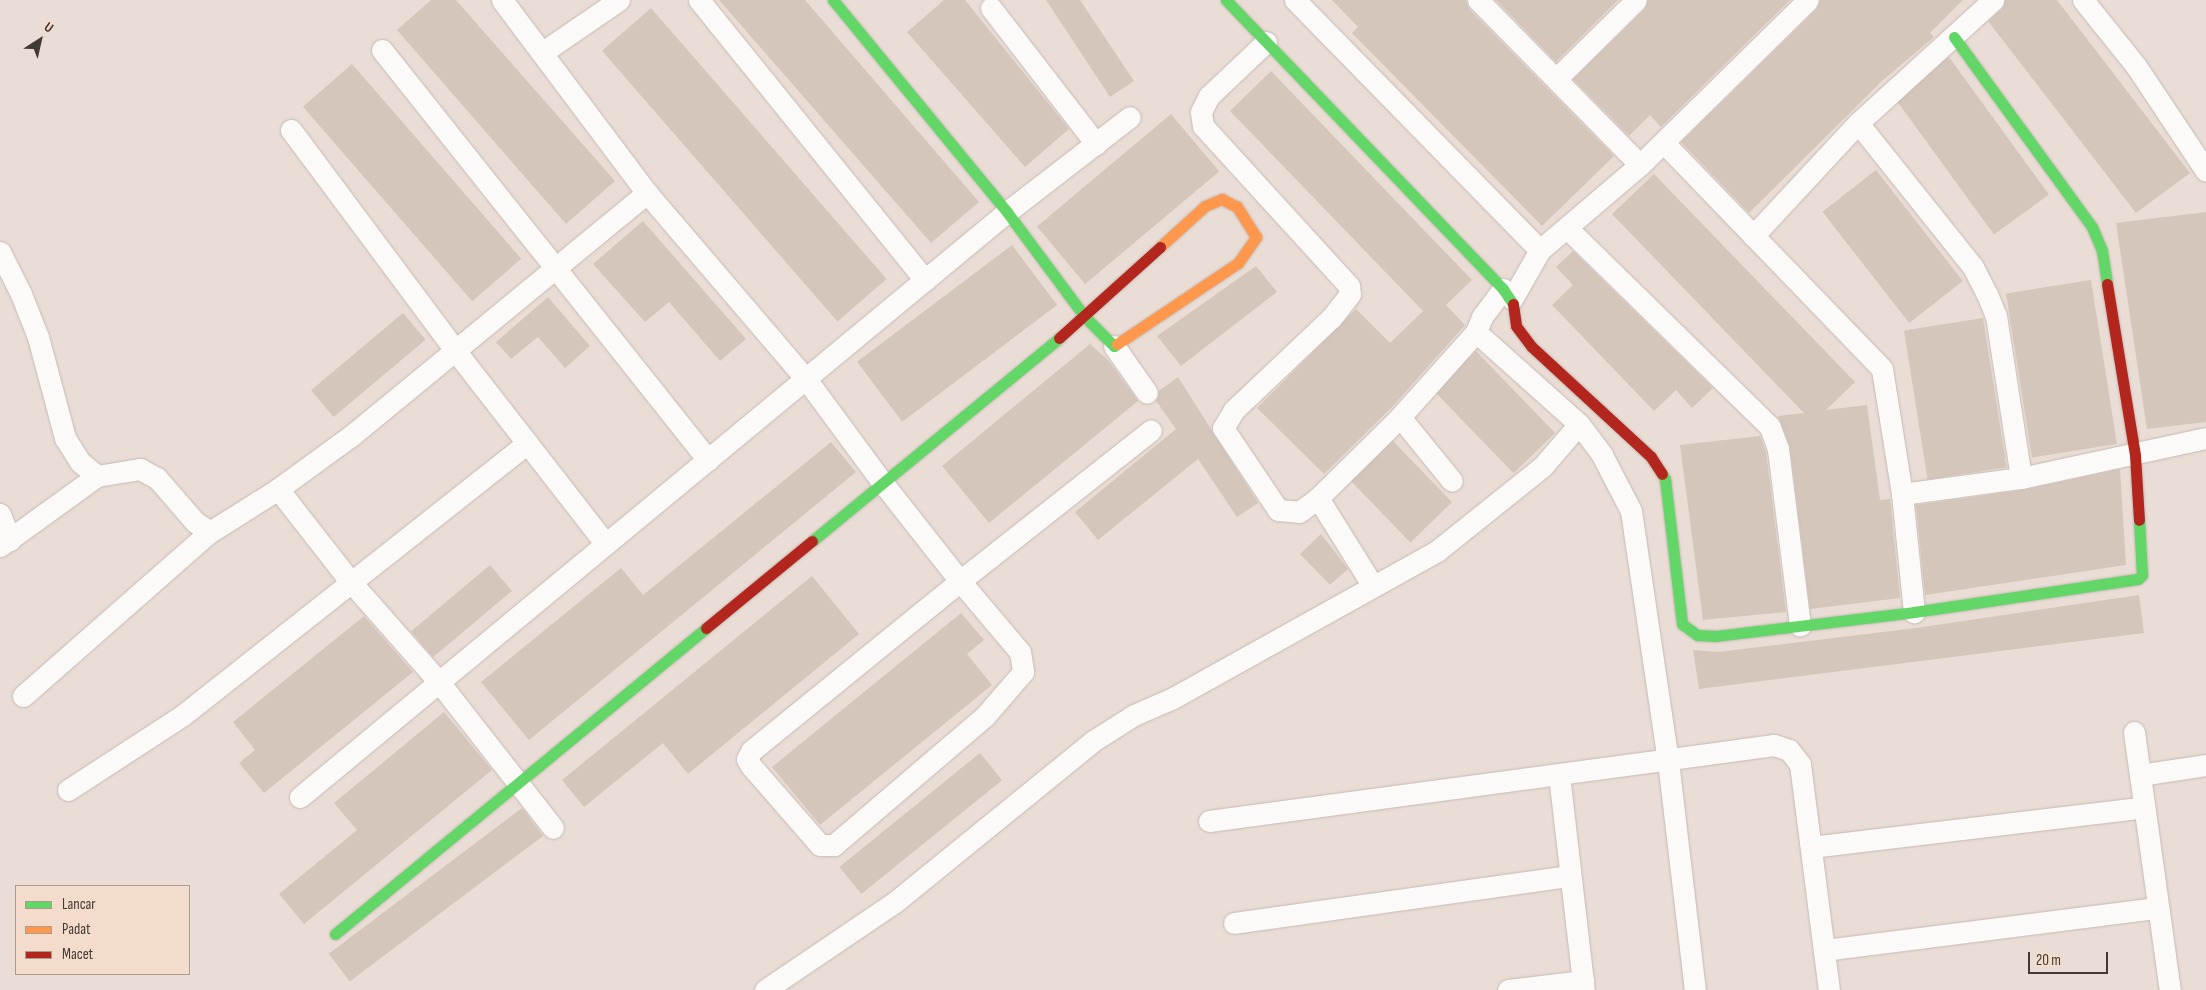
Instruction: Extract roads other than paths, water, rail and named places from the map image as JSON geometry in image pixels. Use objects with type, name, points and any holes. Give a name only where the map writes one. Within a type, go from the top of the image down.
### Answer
[{"type":"street","points":[[502,0],[543,52],[647,193],[806,379],[882,482],[960,581],[1020,652],[1023,672],[997,704],[834,845],[820,845],[751,766],[747,759],[751,751],[960,581],[1152,430]]},
{"type":"street","points":[[543,52],[619,0]]},
{"type":"street","points":[[699,0],[924,280]]},
{"type":"street","points":[[833,0],[1007,212],[1085,317],[1114,346],[1147,393]]},
{"type":"street","points":[[1226,0],[1507,294],[1516,326],[1532,347],[1651,457],[1665,479],[1682,624],[1697,635],[1716,636],[1914,612],[2138,579],[2144,568],[2135,455],[2102,251],[2092,227],[1954,37]]},
{"type":"street","points":[[1295,0],[1540,250]]},
{"type":"street","points":[[1478,0],[1640,165]]},
{"type":"street","points":[[1556,79],[1636,0]]},
{"type":"street","points":[[1266,42],[1209,96],[1201,112],[1203,126],[1349,286],[1350,294],[1331,318],[1234,410],[1223,428],[1278,510],[1299,512],[1318,498],[1400,417],[1476,332],[1482,317],[1507,294],[1540,250],[1664,143],[1808,0]]},
{"type":"street","points":[[1753,236],[1858,122],[1993,0]]},
{"type":"street","points":[[2083,0],[2136,66],[2206,171]]},
{"type":"street","points":[[991,8],[1096,144]]},
{"type":"street","points":[[382,50],[556,265],[708,460]]},
{"type":"street","points":[[300,797],[1007,212],[1130,117]]},
{"type":"street","points":[[1858,122],[1973,267],[1987,294],[1996,316],[2021,478]]},
{"type":"street","points":[[291,130],[454,349],[606,544]]},
{"type":"street","points":[[1664,143],[1882,369],[1902,494],[1914,612]]},
{"type":"street","points":[[24,696],[210,532],[278,489],[351,436],[556,265],[647,193]]},
{"type":"street","points":[[335,934],[515,783],[1085,317],[1205,206],[1222,200],[1238,207],[1256,237],[1250,250],[1238,263],[1114,346]]},
{"type":"street","points":[[1567,228],[1770,427],[1778,449],[1800,626]]},
{"type":"street","points":[[0,252],[22,294],[38,337],[65,438],[80,462],[97,476]]},
{"type":"street","points":[[1476,332],[1579,424],[1602,455],[1631,511],[1668,761],[1695,990]]},
{"type":"street","points":[[1400,417],[1452,481]]},
{"type":"street","points":[[765,990],[895,902],[1093,741],[1134,715],[1173,698],[1437,551],[1543,466],[1579,424]]},
{"type":"street","points":[[1902,494],[2021,478],[2135,455],[2206,438]]},
{"type":"street","points":[[68,790],[183,715],[350,581],[528,443]]},
{"type":"street","points":[[0,514],[5,543],[97,476],[140,469],[148,473],[175,496],[195,522],[210,532]]},
{"type":"street","points":[[278,489],[350,581],[439,682],[515,783],[553,828]]},
{"type":"street","points":[[1318,498],[1373,586]]},
{"type":"street","points":[[2134,732],[2170,990]]},
{"type":"street","points":[[1209,821],[1668,761],[1774,745],[1790,750],[1800,764],[1830,990]]},
{"type":"street","points":[[2140,774],[2206,765]]},
{"type":"street","points":[[1508,990],[1583,985],[1559,775]]},
{"type":"street","points":[[1811,847],[2144,807]]},
{"type":"street","points":[[1234,923],[1570,876]]},
{"type":"street","points":[[1824,950],[2158,908]]}]
